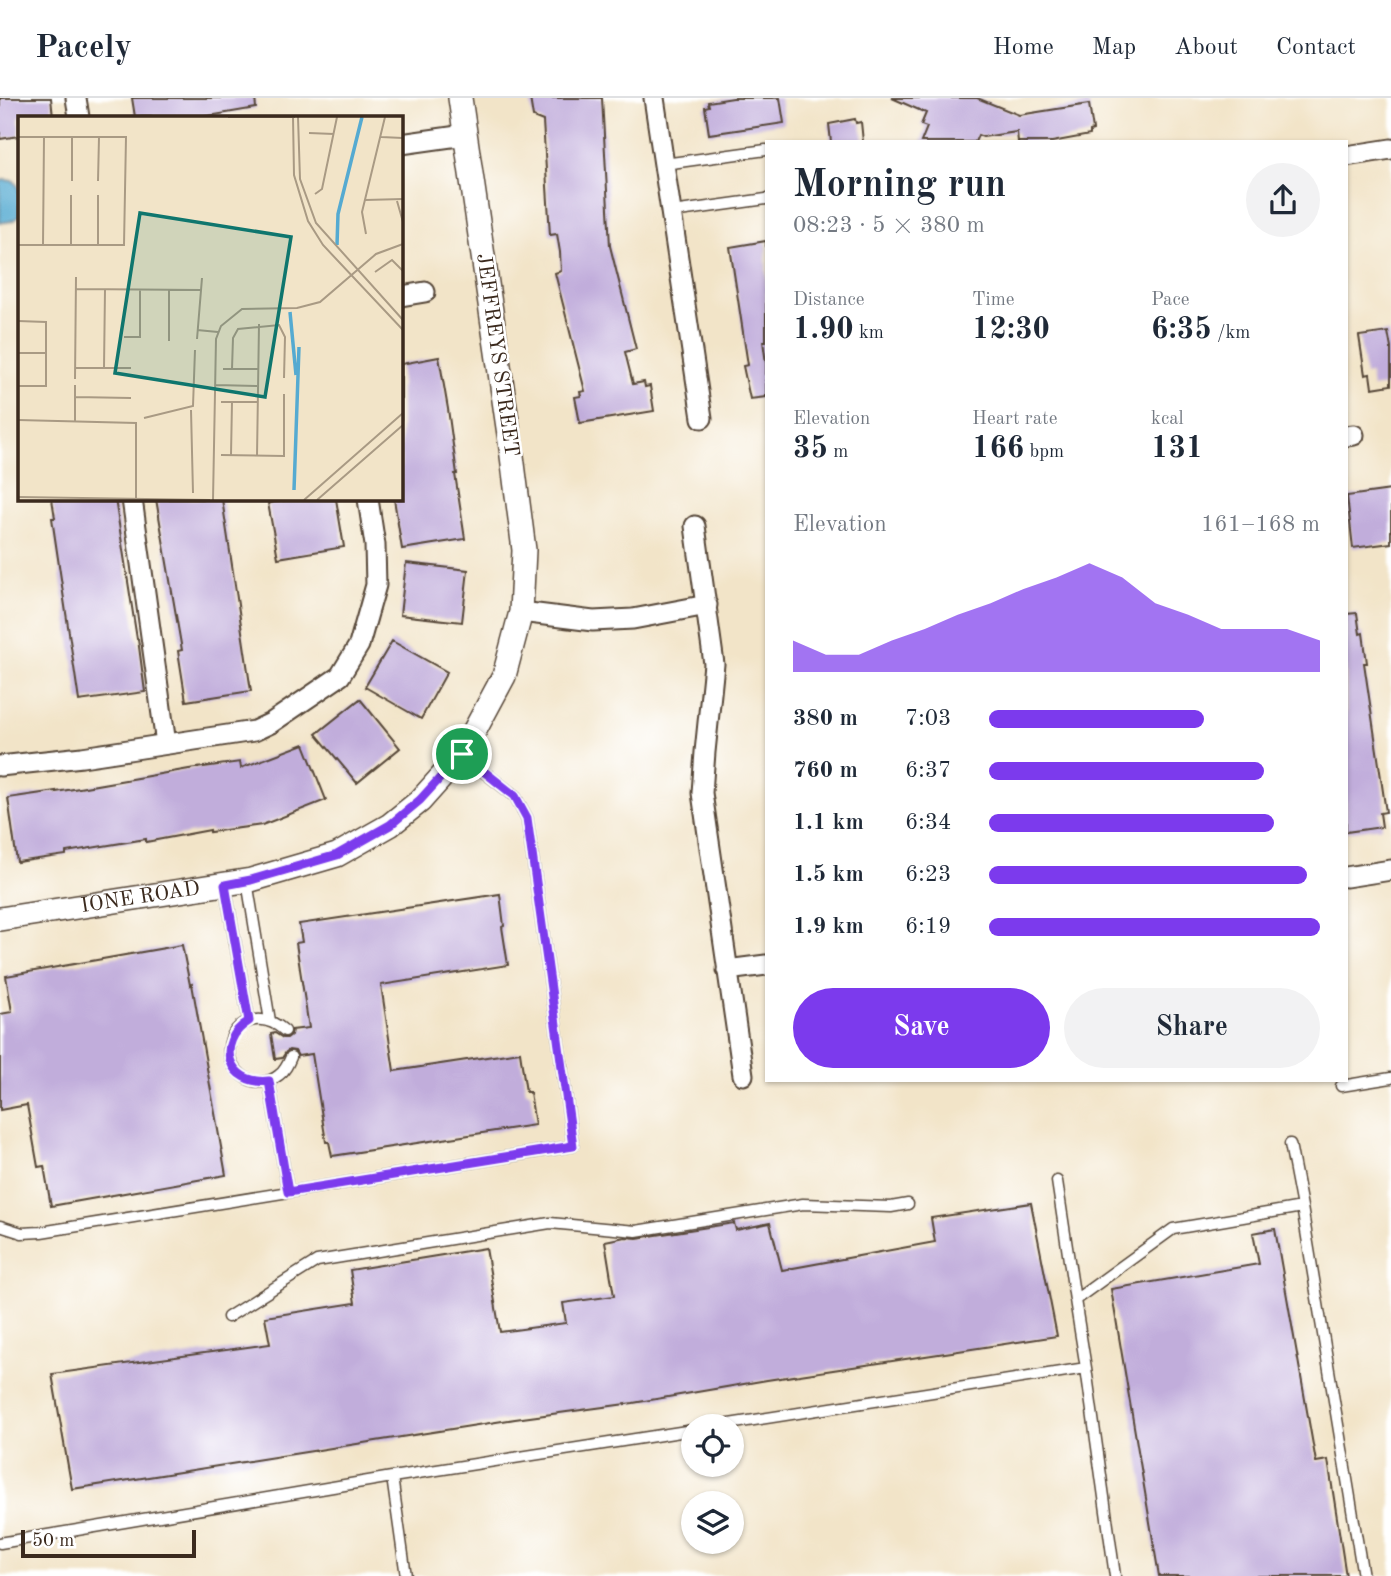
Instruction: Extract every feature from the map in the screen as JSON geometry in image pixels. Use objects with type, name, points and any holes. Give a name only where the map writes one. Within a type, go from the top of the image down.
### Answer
[{"type":"street","points":[[76,98],[79,116]]},
{"type":"street","name":"JEFFREYS STREET","points":[[460,98],[524,550],[521,612]]},
{"type":"street","points":[[654,98],[702,418]]},
{"type":"street","points":[[402,144],[465,135]]},
{"type":"street","points":[[1348,156],[1391,149]]},
{"type":"street","points":[[402,296],[425,292]]},
{"type":"street","points":[[132,500],[166,744]]},
{"type":"street","points":[[0,766],[254,731],[271,723],[340,676],[359,645],[376,584],[375,545],[369,500]]},
{"type":"street","points":[[695,526],[714,664],[702,793],[743,1075]]},
{"type":"street","points":[[521,612],[593,621],[633,619],[707,605]]},
{"type":"street","name":"IONE ROAD","points":[[0,919],[236,883],[337,855],[390,825],[420,800],[462,754],[504,676],[521,612]]},
{"type":"street","points":[[1348,877],[1391,870]]},
{"type":"street","points":[[727,970],[765,965]]},
{"type":"lane","points":[[664,164],[765,150]]},
{"type":"lane","points":[[671,212],[765,199]]},
{"type":"lane","points":[[0,1226],[22,1233],[41,1232],[573,1146],[527,818],[515,796],[462,754]]},
{"type":"lane","points":[[236,883],[270,1021]]},
{"type":"lane","points":[[236,883],[249,1021]]},
{"type":"lane","points":[[285,1031],[270,1021],[249,1021],[233,1035],[229,1056],[238,1074],[258,1082],[278,1077],[291,1057]]},
{"type":"lane","points":[[1341,1086],[1391,1078]]},
{"type":"lane","points":[[269,1081],[288,1192]]},
{"type":"lane","points":[[1290,1144],[1363,1576]]},
{"type":"lane","points":[[1057,1181],[1115,1576]]},
{"type":"lane","points":[[228,1317],[317,1261],[550,1223],[636,1231],[803,1204],[891,1207],[908,1204]]},
{"type":"lane","points":[[1076,1300],[1173,1230],[1302,1207]]},
{"type":"lane","points":[[744,1422],[1086,1368]]},
{"type":"lane","points":[[0,1543],[681,1432]]},
{"type":"lane","points":[[392,1477],[406,1576]]},
{"type":"water","points":[[14,181],[18,187],[18,217],[6,222],[0,222],[0,182]]},
{"type":"building","points":[[0,98],[51,98],[53,116],[18,116],[18,136],[0,139]]},
{"type":"building","points":[[132,98],[255,98],[256,108],[209,116],[135,116]]},
{"type":"building","points":[[530,98],[602,98],[610,246],[636,349],[625,352],[633,384],[644,382],[645,387],[650,386],[654,411],[580,423],[575,397],[581,396],[580,392],[585,391],[555,273],[561,271],[560,252],[557,234],[550,235],[543,121],[533,117]]},
{"type":"building","points":[[733,98],[780,98],[784,123],[709,134],[705,107],[709,106],[708,102]]},
{"type":"building","points":[[892,98],[977,98],[1019,115],[1089,104],[1093,130],[1090,135],[1063,140],[1018,140],[1017,132],[983,137],[978,135],[976,140],[922,140],[927,127],[921,125],[926,113]]},
{"type":"building","points":[[855,119],[856,123],[861,122],[863,140],[831,140],[829,124]]},
{"type":"building","points":[[765,241],[765,397],[750,399],[743,366],[748,365],[730,247]]},
{"type":"building","points":[[1388,332],[1391,385],[1372,388],[1370,374],[1365,375],[1359,336]]},
{"type":"building","points":[[439,357],[465,539],[402,549],[394,500],[402,500],[402,364]]},
{"type":"building","points":[[1391,490],[1391,543],[1353,548],[1348,496]]},
{"type":"building","points":[[52,500],[115,500],[145,692],[79,701],[52,518],[55,518]]},
{"type":"building","points":[[156,500],[222,500],[251,691],[186,701],[178,651],[182,650]]},
{"type":"building","points":[[286,500],[336,500],[344,547],[278,558],[268,503]]},
{"type":"building","points":[[406,563],[468,570],[462,622],[400,615]]},
{"type":"building","points":[[1357,613],[1360,634],[1363,633],[1367,663],[1364,663],[1386,812],[1380,813],[1382,827],[1348,832],[1348,614]]},
{"type":"building","points":[[392,641],[447,672],[421,719],[365,687]]},
{"type":"building","points":[[360,699],[400,748],[357,783],[316,734]]},
{"type":"building","points":[[304,744],[326,800],[262,825],[210,830],[146,842],[146,839],[17,862],[8,798],[240,762],[241,768]]},
{"type":"building","points":[[500,894],[508,965],[381,985],[394,1071],[520,1052],[526,1092],[530,1092],[535,1125],[332,1156],[329,1142],[326,1142],[312,1054],[298,1056],[295,1051],[289,1050],[282,1058],[275,1059],[271,1034],[287,1038],[292,1030],[309,1028],[296,943],[302,942],[299,924]]},
{"type":"building","points":[[182,945],[190,985],[192,984],[226,1175],[51,1206],[44,1166],[38,1167],[27,1105],[0,1110],[0,1014],[12,1012],[6,976]]},
{"type":"building","points":[[1031,1203],[1057,1336],[72,1489],[52,1374],[270,1344],[265,1317],[355,1303],[350,1270],[486,1248],[500,1332],[566,1323],[563,1303],[614,1296],[605,1241],[734,1223],[736,1230],[770,1223],[782,1270],[935,1242],[931,1218]]},
{"type":"building","points":[[1275,1229],[1316,1462],[1328,1460],[1346,1576],[1159,1576],[1111,1289],[1259,1264],[1253,1233]]},
{"type":"route","points":[[462,754],[515,796],[527,818],[573,1146],[288,1192],[269,1081],[248,1080],[238,1074],[229,1056],[233,1035],[249,1021],[225,885],[337,855],[390,825],[420,800],[462,754]]}]
